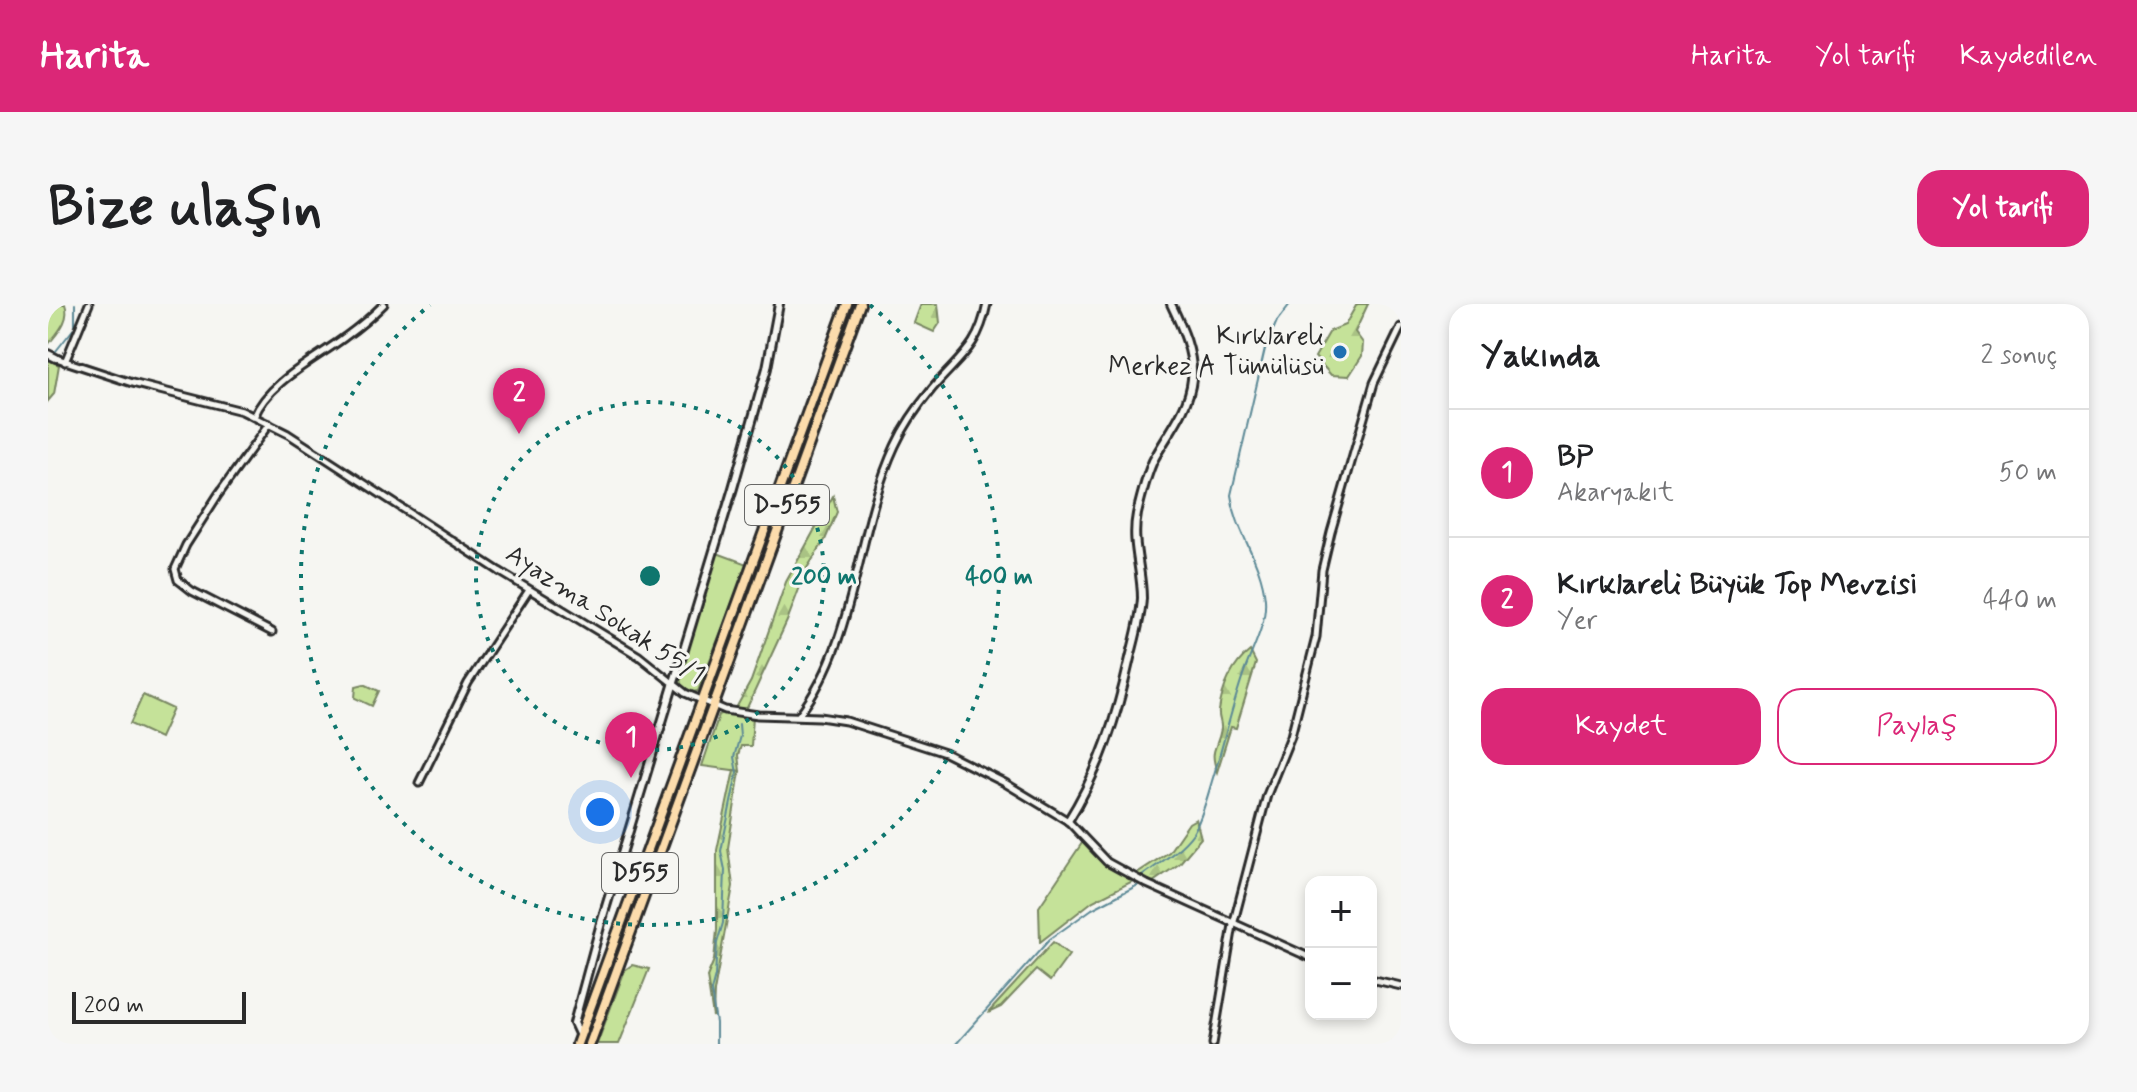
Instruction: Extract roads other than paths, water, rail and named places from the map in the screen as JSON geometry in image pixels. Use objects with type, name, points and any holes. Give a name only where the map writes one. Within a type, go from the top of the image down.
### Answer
[{"type":"highway","name":"D-555","points":[[703,701],[847,304]]},
{"type":"highway","name":"D-555","points":[[714,706],[860,304]]},
{"type":"highway","name":"D555","points":[[579,1040],[703,701]]},
{"type":"highway","name":"D555","points":[[590,1044],[714,706]]},
{"type":"street","points":[[65,362],[89,304]]},
{"type":"street","points":[[254,417],[260,403],[384,304]]},
{"type":"street","points":[[579,1040],[574,1023],[767,368],[779,304]]},
{"type":"street","points":[[799,715],[822,681],[828,665],[870,512],[895,446],[930,391],[974,342],[987,304]]},
{"type":"street","points":[[1068,821],[1086,793],[1105,747],[1137,627],[1142,598],[1135,535],[1137,513],[1152,464],[1182,412],[1189,393],[1192,377],[1190,359],[1184,333],[1171,304]]},
{"type":"street","points":[[1213,1044],[1233,925],[1267,795],[1291,736],[1316,637],[1322,570],[1346,474],[1374,383],[1401,327]]},
{"type":"street","points":[[48,354],[56,358]]},
{"type":"street","name":"Ayazma Sokak 55/1","points":[[56,358],[132,383],[242,411],[288,434],[529,590],[639,656],[685,693],[714,706],[758,715],[799,715],[846,721],[945,753],[1005,783],[1068,821],[1107,862],[1233,925],[1305,955]]},
{"type":"street","points":[[269,424],[210,507],[175,569],[178,580],[192,591],[272,632]]},
{"type":"street","points":[[419,783],[468,683],[529,590]]},
{"type":"street","points":[[1377,980],[1401,986]]},
{"type":"waterway","points":[[48,361],[75,327],[75,304]]},
{"type":"waterway","points":[[1142,876],[1182,845],[1196,827],[1264,618],[1263,585],[1238,522],[1231,495],[1265,349],[1277,321],[1290,304]]},
{"type":"waterway","points":[[716,1044],[711,991],[717,943],[723,923],[725,870],[721,851],[737,773],[734,757],[740,736],[739,724]]},
{"type":"waterway","points":[[956,1044],[1050,939],[1092,909],[1138,885]]},
{"type":"place","name":"Kırklareli Merkez A Tümülüsü","points":[[1340,352]]},
{"type":"place","name":"Kırklareli Büyük Top Mevzisi","points":[[519,434]]},
{"type":"place","name":"BP","points":[[631,778]]}]
